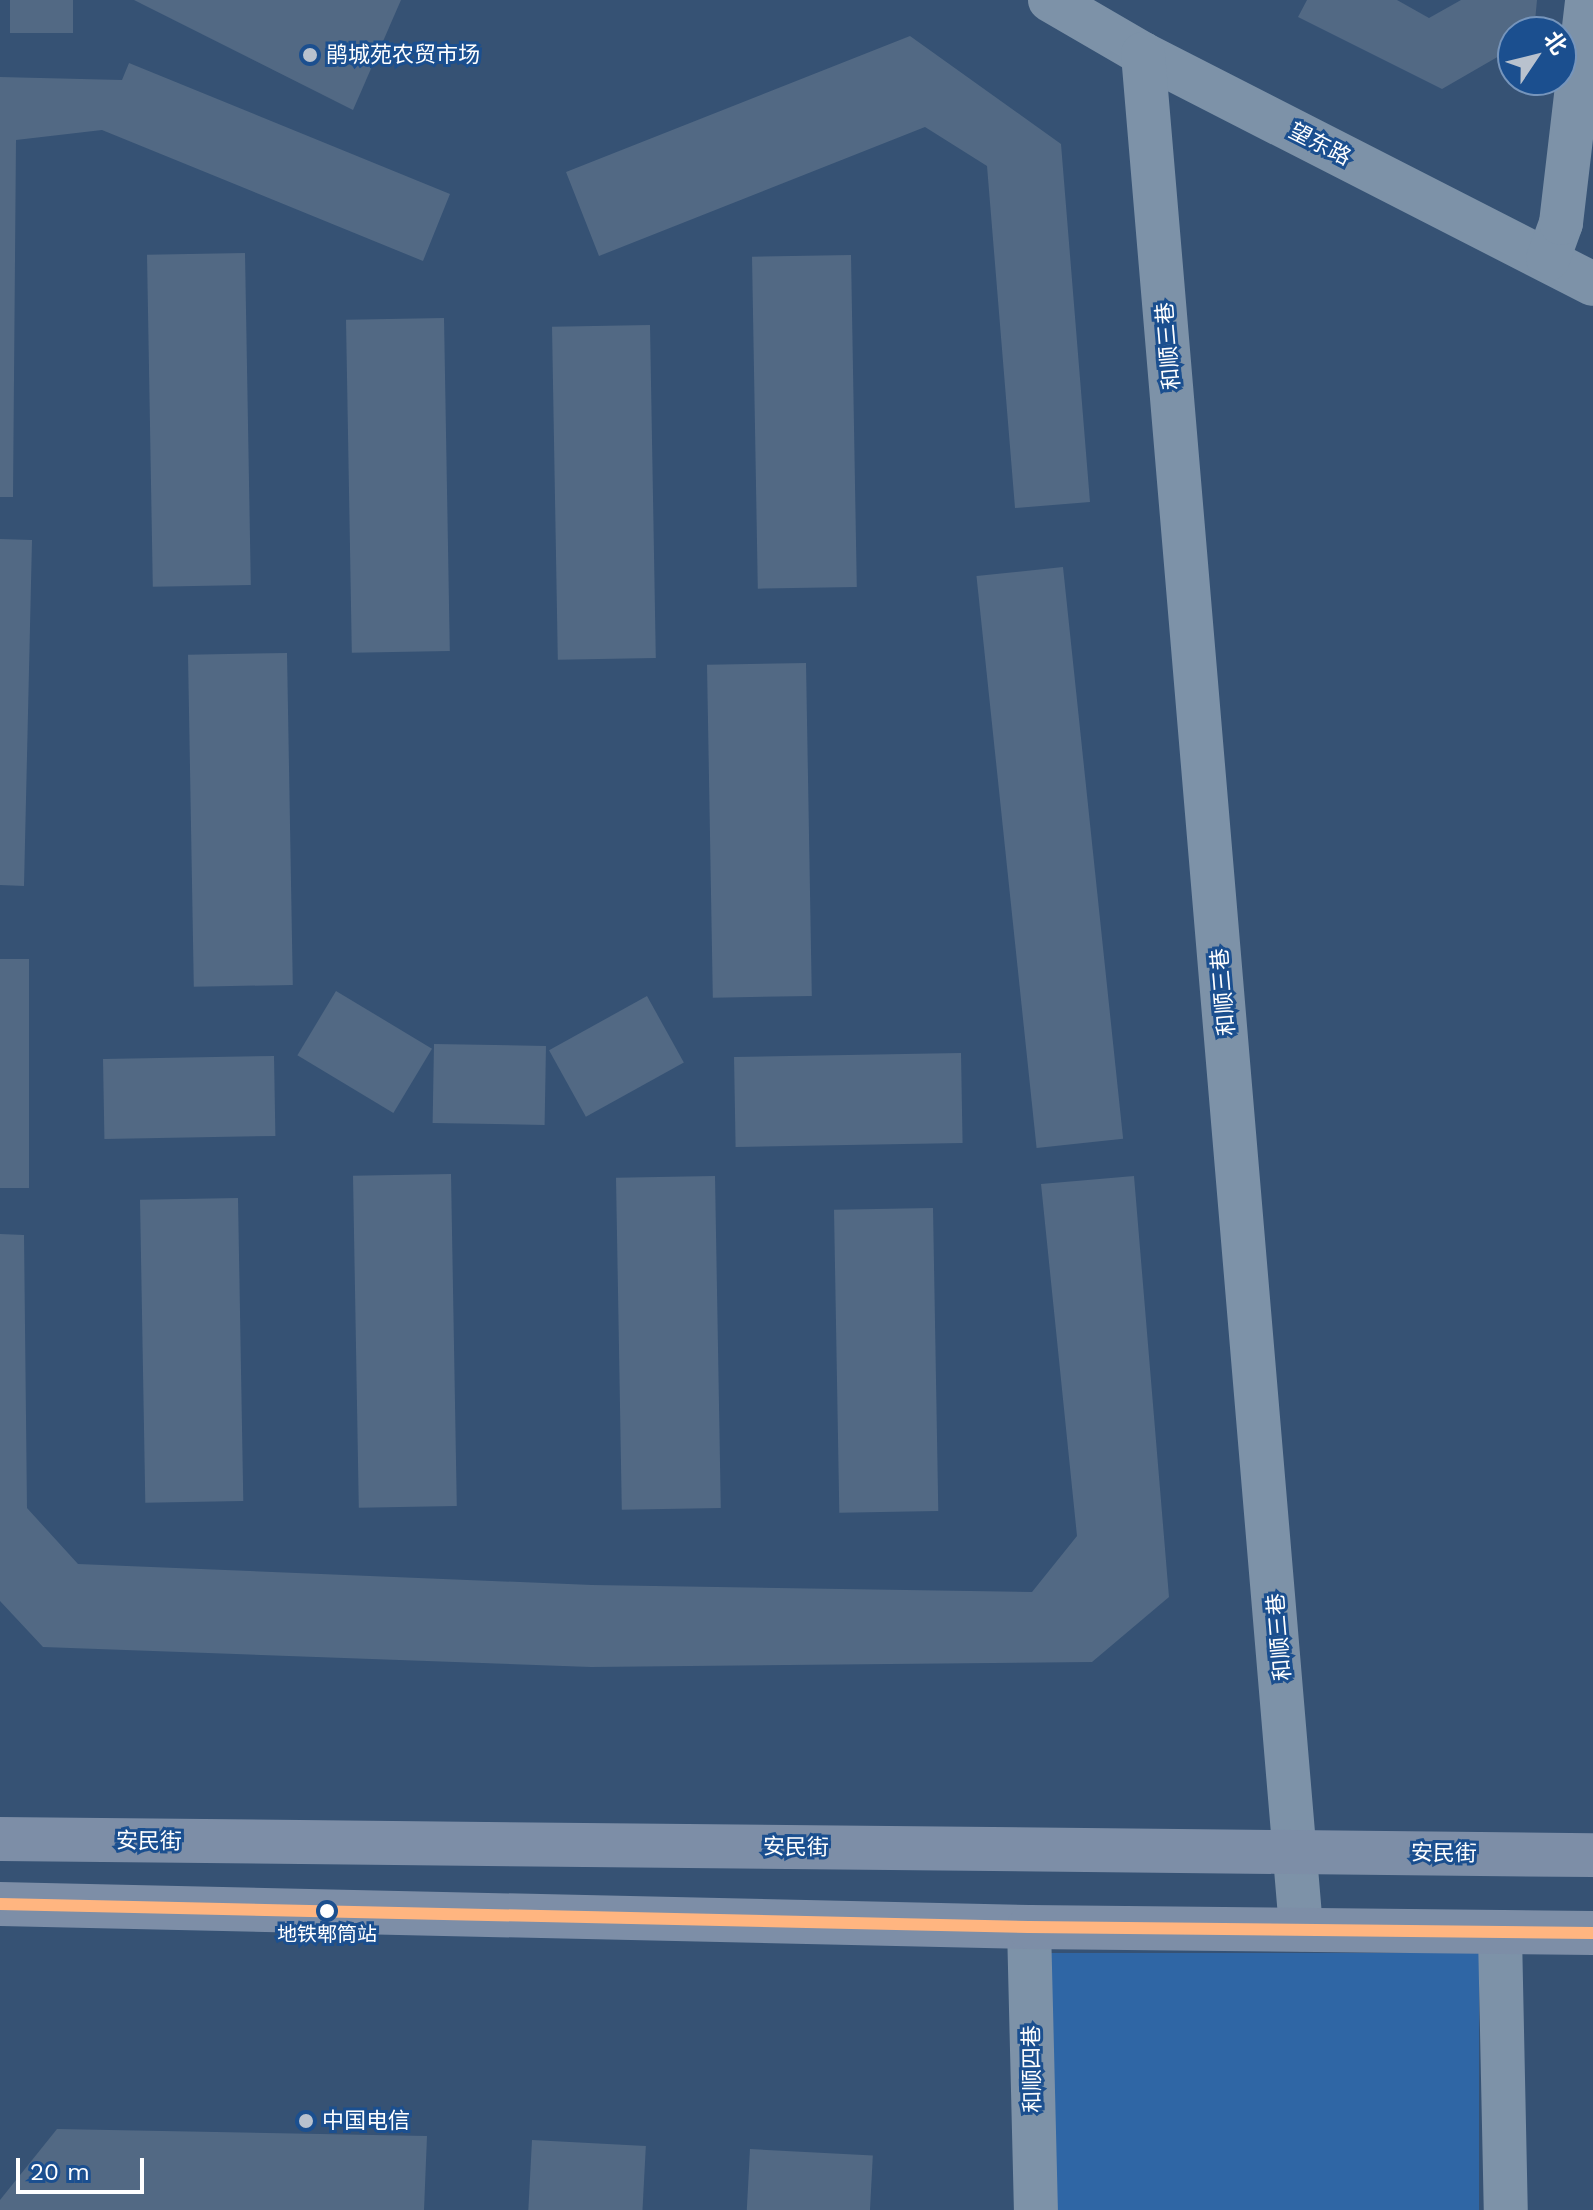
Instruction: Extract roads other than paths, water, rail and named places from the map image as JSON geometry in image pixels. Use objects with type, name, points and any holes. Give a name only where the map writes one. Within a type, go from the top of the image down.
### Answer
[{"type":"main road","name":"安民街","points":[[0,1839],[1593,1855]]},
{"type":"main road","points":[[0,1904],[1029,1927],[1301,1929],[1500,1935],[1593,1933]]},
{"type":"street","name":"望东路","points":[[1050,0],[1143,54],[1593,284]]},
{"type":"street","points":[[1548,259],[1561,223],[1587,0]]},
{"type":"street","name":"和顺三巷","points":[[1143,54],[1297,1852],[1301,1929]]},
{"type":"street","name":"和顺四巷","points":[[1029,1927],[1036,2210]]},
{"type":"street","points":[[1500,1935],[1506,2210]]},
{"type":"place","name":"鹃城苑农贸市场","points":[[310,55]]},
{"type":"place","name":"地铁郫筒站","points":[[327,1911]]},
{"type":"place","name":"中国电信","points":[[306,2121]]}]
